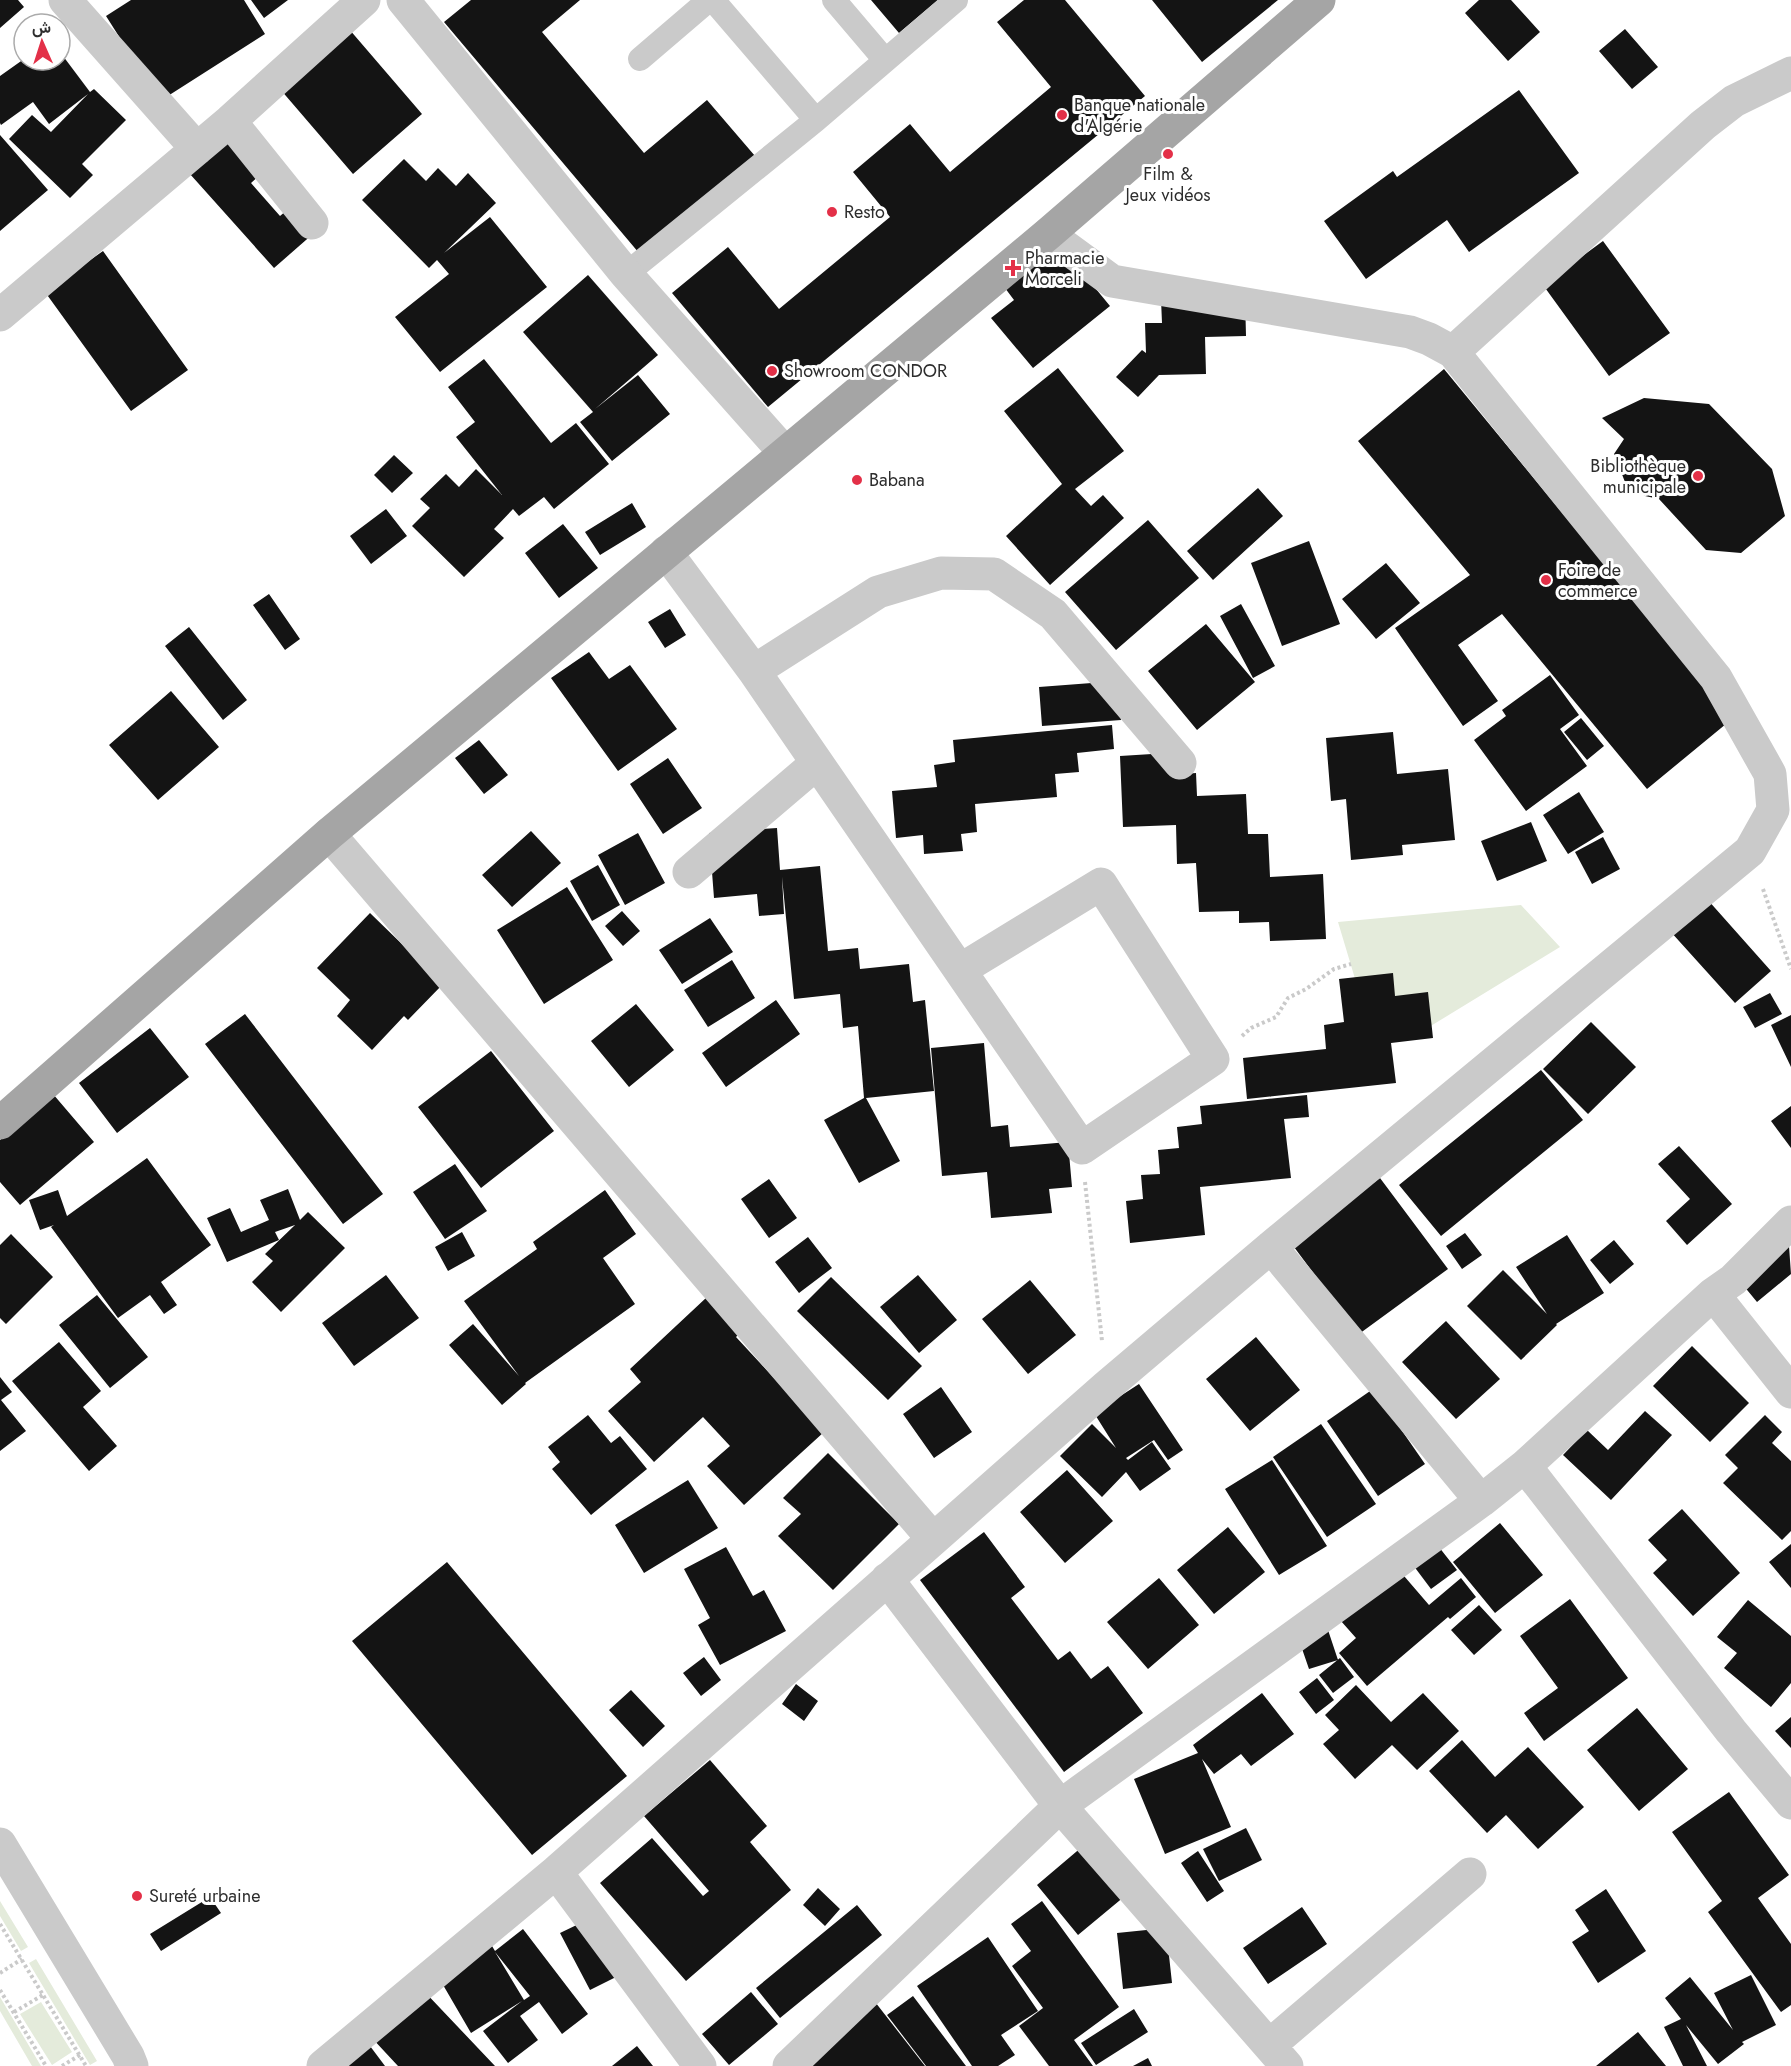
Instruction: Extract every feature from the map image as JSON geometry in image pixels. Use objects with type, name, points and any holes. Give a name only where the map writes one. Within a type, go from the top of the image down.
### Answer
[{"type":"main road","points":[[0,1123],[329,834],[1048,234],[1319,0]]},
{"type":"street","points":[[65,0],[197,149]]},
{"type":"street","points":[[0,315],[230,121],[364,0]]},
{"type":"street","points":[[403,0],[626,274],[785,453]]},
{"type":"street","points":[[1453,352],[1703,125],[1734,100],[1791,73]]},
{"type":"street","points":[[230,121],[312,223]]},
{"type":"street","points":[[323,2066],[556,1872],[1106,1387],[1271,1247],[1750,851],[1773,810],[1770,774],[1716,678],[1453,352],[1410,332],[1112,281],[1048,234]]},
{"type":"street","points":[[666,552],[754,671],[1082,1148],[1213,1059],[1101,884],[960,970]]},
{"type":"street","points":[[754,671],[878,592],[941,573],[994,574],[1053,614],[1179,763]]},
{"type":"street","points":[[689,872],[818,763]]},
{"type":"street","points":[[329,834],[933,1539]]},
{"type":"street","points":[[789,2066],[1060,1806],[1481,1501],[1525,1466],[1713,1294],[1733,1280],[1791,1222]]},
{"type":"street","points":[[1271,1247],[1481,1501]]},
{"type":"street","points":[[1713,1294],[1791,1392]]},
{"type":"street","points":[[1525,1466],[1731,1731],[1791,1803]]},
{"type":"street","points":[[887,1579],[1060,1806],[1279,2056],[1470,1874]]},
{"type":"street","points":[[0,1844],[132,2066]]},
{"type":"street","points":[[556,1872],[700,2066]]},
{"type":"lane","points":[[640,59],[711,0],[816,120]]},
{"type":"lane","points":[[834,0],[885,60]]},
{"type":"lane","points":[[626,274],[816,120],[956,0]]},
{"type":"path","points":[[1750,851],[1791,969]]},
{"type":"path","points":[[1213,1059],[1251,1028],[1276,1017],[1288,998],[1306,989],[1334,969],[1351,964]]},
{"type":"path","points":[[1082,1148],[1106,1387]]},
{"type":"path","points":[[0,1924],[86,2066]]},
{"type":"path","points":[[0,1990],[46,2066]]},
{"type":"path","points":[[14,2012],[43,1995]]},
{"type":"path","points":[[62,2066],[80,2055]]},
{"type":"green space","points":[[1521,905],[1560,947],[1416,1035],[1356,982],[1338,922]]},
{"type":"green space","points":[[0,1901],[28,1947],[21,1951],[0,1916]]},
{"type":"green space","points":[[36,1959],[97,2061],[90,2065],[29,1963]]},
{"type":"green space","points":[[0,1997],[41,2066],[32,2066],[0,2011]]},
{"type":"green space","points":[[41,2002],[72,2052],[52,2065],[20,2014]]},
{"type":"building","points":[[0,0],[18,0],[24,7],[18,12],[12,12],[12,18],[0,28]]},
{"type":"building","points":[[131,0],[244,0],[265,34],[160,101],[106,16]]},
{"type":"building","points":[[251,0],[288,0],[264,18]]},
{"type":"building","points":[[471,0],[580,0],[542,32],[644,153],[707,100],[755,156],[639,253],[444,22]]},
{"type":"building","points":[[871,0],[938,0],[899,33]]},
{"type":"building","points":[[1024,0],[1065,0],[1145,96],[768,407],[672,293],[728,247],[779,309],[890,217],[853,172],[910,124],[950,172],[1051,87],[997,22]]},
{"type":"building","points":[[1152,0],[1278,0],[1202,62]]},
{"type":"building","points":[[1479,0],[1511,0],[1540,32],[1508,61],[1465,13]]},
{"type":"building","points":[[349,29],[422,114],[353,174],[280,89]]},
{"type":"building","points":[[1625,29],[1658,67],[1632,89],[1599,51]]},
{"type":"building","points":[[12,68],[12,72],[72,72],[72,68],[90,92],[94,89],[126,120],[82,164],[93,175],[70,198],[9,139],[32,115],[51,132],[88,94],[49,124],[33,102],[1,125],[0,76]]},
{"type":"building","points":[[1519,90],[1579,173],[1469,252],[1447,220],[1366,279],[1324,221],[1393,171],[1397,177]]},
{"type":"building","points":[[229,122],[269,167],[251,183],[280,216],[299,200],[322,226],[274,268],[181,164]]},
{"type":"building","points":[[0,135],[48,190],[0,231]]},
{"type":"building","points":[[404,159],[426,181],[438,168],[456,186],[468,173],[496,203],[444,253],[490,217],[547,287],[440,372],[395,317],[449,274],[437,260],[429,268],[362,200]]},
{"type":"building","points":[[1603,241],[1670,333],[1609,376],[1543,285]]},
{"type":"building","points":[[1059,244],[1110,306],[1033,368],[991,318],[1014,300],[1005,288]]},
{"type":"building","points":[[103,251],[188,370],[131,411],[45,292]]},
{"type":"building","points":[[588,275],[658,355],[595,409],[638,375],[670,414],[612,461],[580,422],[593,412],[523,332]]},
{"type":"building","points":[[1245,297],[1246,336],[1205,337],[1206,374],[1159,375],[1138,397],[1116,377],[1142,350],[1146,353],[1145,323],[1162,323],[1161,299]]},
{"type":"building","points":[[484,359],[551,443],[576,423],[609,464],[554,509],[544,497],[519,516],[513,509],[494,529],[504,538],[464,577],[412,526],[430,508],[420,499],[446,474],[459,487],[476,469],[502,495],[456,437],[475,422],[448,387]]},
{"type":"building","points":[[1058,368],[1124,451],[1075,489],[1091,506],[1103,495],[1124,518],[1050,585],[1006,536],[1062,484],[1004,411]]},
{"type":"building","name":"Foire de commerce","points":[[1444,369],[1732,719],[1647,789],[1502,614],[1458,645],[1498,701],[1463,726],[1395,628],[1470,575],[1358,441]]},
{"type":"building","name":"Bibliothèque municipale","points":[[1644,398],[1709,404],[1772,469],[1785,516],[1741,553],[1706,550],[1659,499],[1645,496],[1625,482],[1614,454],[1624,439],[1602,418]]},
{"type":"building","points":[[394,455],[413,473],[392,493],[374,475]]},
{"type":"building","points":[[1258,488],[1283,516],[1213,580],[1187,551]]},
{"type":"building","points":[[632,503],[646,527],[600,555],[585,532]]},
{"type":"building","points":[[386,509],[407,536],[371,564],[350,536]]},
{"type":"building","points":[[1148,520],[1199,578],[1116,650],[1065,592]]},
{"type":"building","points":[[563,524],[598,568],[559,598],[525,553]]},
{"type":"building","points":[[1309,541],[1340,624],[1282,646],[1251,563]]},
{"type":"building","points":[[1386,563],[1420,603],[1376,639],[1342,599]]},
{"type":"building","points":[[269,594],[300,639],[285,650],[253,605]]},
{"type":"building","points":[[1241,604],[1275,666],[1253,678],[1220,616]]},
{"type":"building","points":[[670,609],[686,635],[665,648],[648,622]]},
{"type":"building","points":[[1206,624],[1255,682],[1197,730],[1148,671]]},
{"type":"building","points":[[189,627],[247,700],[223,720],[165,646]]},
{"type":"building","points":[[589,652],[609,679],[630,665],[677,729],[618,771],[551,678]]},
{"type":"building","points":[[1550,675],[1579,715],[1560,729],[1587,766],[1526,811],[1474,740],[1506,716],[1502,710]]},
{"type":"building","points":[[1118,681],[1121,720],[1042,726],[1039,687]]},
{"type":"building","points":[[171,691],[219,747],[158,800],[109,745]]},
{"type":"building","points":[[1581,718],[1604,746],[1587,760],[1564,732]]},
{"type":"building","points":[[1112,725],[1114,749],[1077,753],[1079,772],[1055,774],[1057,797],[975,804],[977,832],[961,834],[963,851],[924,854],[923,835],[896,838],[892,791],[937,787],[934,765],[955,762],[953,740]]},
{"type":"building","points":[[1393,732],[1397,774],[1448,769],[1455,840],[1402,845],[1403,855],[1351,860],[1346,799],[1331,801],[1326,738]]},
{"type":"building","points":[[479,740],[508,775],[484,794],[455,758]]},
{"type":"building","points":[[1168,753],[1170,775],[1196,773],[1197,796],[1246,794],[1248,834],[1268,834],[1270,877],[1323,874],[1326,939],[1270,941],[1269,922],[1239,923],[1239,911],[1199,912],[1196,863],[1177,864],[1176,825],[1123,827],[1120,756]]},
{"type":"building","points":[[668,758],[702,808],[663,834],[630,784]]},
{"type":"building","points":[[1579,792],[1604,832],[1568,854],[1543,815]]},
{"type":"building","points":[[1531,822],[1547,861],[1497,881],[1481,841]]},
{"type":"building","points":[[777,828],[780,870],[820,866],[828,951],[858,948],[860,969],[909,964],[913,1002],[925,1000],[934,1091],[866,1098],[900,1161],[859,1183],[824,1120],[864,1098],[858,1026],[843,1028],[840,994],[794,999],[782,877],[784,914],[759,916],[757,894],[714,898],[709,833]]},
{"type":"building","points":[[531,831],[561,863],[512,907],[482,875]]},
{"type":"building","points":[[638,833],[665,883],[625,905],[598,855]]},
{"type":"building","points":[[1603,837],[1620,869],[1592,884],[1575,852]]},
{"type":"building","points":[[598,865],[620,905],[592,921],[570,881]]},
{"type":"building","points":[[567,887],[613,960],[544,1004],[497,930]]},
{"type":"building","points":[[1707,899],[1771,971],[1735,1003],[1670,931]]},
{"type":"building","points":[[622,911],[640,931],[623,946],[605,926]]},
{"type":"building","points":[[370,913],[443,984],[408,1020],[404,1016],[372,1050],[337,1016],[350,1000],[317,968]]},
{"type":"building","points":[[710,918],[733,952],[682,984],[659,950]]},
{"type":"building","points":[[732,960],[755,998],[708,1027],[684,990]]},
{"type":"building","points":[[1393,973],[1395,996],[1428,992],[1433,1038],[1391,1043],[1396,1083],[1247,1099],[1243,1058],[1326,1049],[1324,1025],[1344,1022],[1339,979]]},
{"type":"building","points":[[1770,993],[1782,1014],[1755,1028],[1743,1007]]},
{"type":"building","points":[[776,1000],[800,1034],[726,1087],[702,1053]]},
{"type":"building","points":[[636,1004],[674,1050],[629,1087],[591,1041]]},
{"type":"building","points":[[245,1014],[383,1194],[343,1224],[205,1044]]},
{"type":"building","points":[[1791,1015],[1791,1067],[1771,1025]]},
{"type":"building","points":[[1591,1022],[1636,1067],[1588,1114],[1543,1069]]},
{"type":"building","points":[[150,1028],[189,1077],[117,1133],[79,1083]]},
{"type":"building","points":[[984,1043],[991,1127],[1008,1125],[1010,1147],[1068,1142],[1072,1187],[1049,1189],[1052,1213],[991,1218],[987,1172],[942,1176],[931,1048]]},
{"type":"building","points":[[491,1051],[554,1131],[481,1188],[418,1107]]},
{"type":"building","points":[[1541,1070],[1583,1120],[1441,1236],[1399,1185]]},
{"type":"building","points":[[53,1094],[94,1142],[20,1205],[0,1182],[0,1140]]},
{"type":"building","points":[[1307,1095],[1309,1117],[1284,1119],[1291,1178],[1200,1187],[1205,1235],[1130,1243],[1126,1201],[1143,1199],[1141,1175],[1160,1174],[1158,1150],[1179,1148],[1177,1127],[1202,1124],[1200,1106]]},
{"type":"building","points":[[1791,1106],[1791,1148],[1771,1121]]},
{"type":"building","points":[[1679,1146],[1732,1204],[1687,1245],[1666,1221],[1690,1199],[1658,1164]]},
{"type":"building","points":[[147,1158],[211,1245],[161,1282],[177,1305],[164,1314],[150,1295],[118,1318],[51,1227],[54,1225],[40,1230],[29,1200],[58,1190],[67,1216]]},
{"type":"building","points":[[455,1164],[487,1211],[445,1239],[413,1192]]},
{"type":"building","points":[[1380,1178],[1448,1269],[1359,1334],[1291,1243]]},
{"type":"building","points":[[769,1179],[797,1218],[769,1238],[741,1199]]},
{"type":"building","points":[[288,1189],[300,1220],[308,1212],[345,1248],[281,1312],[252,1282],[273,1261],[265,1254],[295,1225],[275,1232],[279,1240],[227,1262],[207,1218],[230,1208],[241,1232],[269,1220],[260,1200]]},
{"type":"building","points":[[605,1190],[636,1234],[603,1258],[635,1304],[525,1383],[502,1405],[449,1345],[473,1324],[519,1376],[464,1301],[537,1249],[533,1242]]},
{"type":"building","points":[[462,1232],[475,1256],[448,1271],[435,1247]]},
{"type":"building","points":[[1465,1233],[1482,1255],[1462,1269],[1446,1246]]},
{"type":"building","points":[[11,1234],[53,1277],[6,1324],[0,1318],[0,1245]]},
{"type":"building","points":[[1567,1235],[1604,1293],[1556,1324],[1521,1360],[1467,1306],[1503,1270],[1547,1314],[1516,1267]]},
{"type":"building","points":[[808,1237],[832,1268],[799,1293],[775,1262]]},
{"type":"building","points":[[1614,1240],[1634,1264],[1610,1284],[1590,1260]]},
{"type":"building","points":[[1789,1246],[1791,1274],[1757,1302],[1743,1285]]},
{"type":"building","points":[[386,1275],[419,1318],[354,1366],[322,1323]]},
{"type":"building","points":[[918,1275],[957,1320],[919,1353],[880,1307]]},
{"type":"building","points":[[831,1277],[922,1366],[888,1400],[797,1311]]},
{"type":"building","points":[[1030,1280],[1076,1335],[1028,1374],[982,1319]]},
{"type":"building","points":[[97,1295],[148,1357],[110,1388],[59,1325]]},
{"type":"building","points":[[707,1297],[740,1333],[736,1337],[824,1432],[744,1505],[707,1466],[730,1446],[703,1417],[654,1462],[608,1411],[641,1382],[630,1369]]},
{"type":"building","points":[[1446,1321],[1500,1379],[1456,1419],[1402,1362]]},
{"type":"building","points":[[1256,1337],[1300,1390],[1250,1431],[1206,1379]]},
{"type":"building","points":[[59,1342],[101,1391],[83,1407],[117,1446],[89,1471],[12,1381]]},
{"type":"building","points":[[1692,1346],[1749,1403],[1710,1442],[1653,1386]]},
{"type":"building","points":[[0,1377],[12,1392],[1,1400],[26,1431],[0,1451]]},
{"type":"building","points":[[1139,1384],[1183,1450],[1168,1460],[1154,1440],[1126,1458],[1128,1460],[1152,1442],[1171,1469],[1140,1491],[1126,1472],[1102,1497],[1060,1456],[1092,1424],[1116,1448],[1094,1413]]},
{"type":"building","points":[[941,1387],[972,1432],[934,1458],[903,1414]]},
{"type":"building","points":[[1373,1389],[1425,1464],[1378,1496],[1327,1421]]},
{"type":"building","points":[[1645,1411],[1672,1435],[1611,1500],[1563,1455],[1587,1430],[1608,1450]]},
{"type":"building","points":[[588,1415],[611,1443],[620,1436],[647,1469],[591,1515],[552,1469],[560,1462],[548,1447]]},
{"type":"building","points":[[1765,1415],[1782,1432],[1772,1443],[1791,1461],[1791,1531],[1782,1540],[1723,1483],[1738,1468],[1725,1455]]},
{"type":"building","points":[[1321,1424],[1376,1504],[1327,1537],[1273,1457]]},
{"type":"building","points":[[828,1453],[899,1524],[833,1590],[778,1536],[801,1514],[783,1498]]},
{"type":"building","points":[[1272,1460],[1327,1546],[1279,1575],[1225,1489]]},
{"type":"building","points":[[1067,1470],[1113,1521],[1065,1563],[1020,1512]]},
{"type":"building","points":[[688,1480],[718,1528],[644,1573],[615,1525]]},
{"type":"building","points":[[1682,1509],[1740,1573],[1693,1616],[1653,1573],[1667,1560],[1648,1540]]},
{"type":"building","points":[[1500,1523],[1543,1575],[1495,1613],[1453,1562]]},
{"type":"building","points":[[1228,1527],[1265,1572],[1214,1614],[1177,1570]]},
{"type":"building","points":[[984,1532],[1025,1587],[1011,1598],[1058,1660],[1070,1651],[1091,1679],[1108,1666],[1143,1713],[1064,1772],[920,1580]]},
{"type":"building","points":[[1435,1542],[1457,1570],[1431,1589],[1410,1561]]},
{"type":"building","points":[[1791,1544],[1791,1588],[1769,1562]]},
{"type":"building","points":[[726,1547],[753,1596],[764,1590],[786,1631],[720,1665],[698,1625],[710,1618],[684,1569]]},
{"type":"building","points":[[447,1562],[627,1776],[532,1855],[352,1641]]},
{"type":"building","points":[[1392,1562],[1429,1605],[1461,1578],[1476,1597],[1450,1619],[1448,1617],[1367,1686],[1339,1653],[1356,1638],[1333,1612]]},
{"type":"building","points":[[1159,1578],[1199,1625],[1148,1669],[1107,1622]]},
{"type":"building","points":[[1570,1599],[1628,1678],[1544,1741],[1524,1713],[1558,1688],[1520,1636]]},
{"type":"building","points":[[1748,1600],[1791,1636],[1791,1683],[1771,1707],[1724,1668],[1737,1653],[1717,1637]]},
{"type":"building","points":[[1479,1605],[1502,1630],[1474,1655],[1451,1630]]},
{"type":"building","points":[[1328,1630],[1338,1660],[1309,1669],[1299,1640]]},
{"type":"building","points":[[704,1657],[721,1680],[701,1696],[683,1673]]},
{"type":"building","points":[[1340,1658],[1354,1677],[1333,1693],[1319,1675]]},
{"type":"building","points":[[1317,1678],[1334,1700],[1316,1714],[1299,1692]]},
{"type":"building","points":[[796,1684],[818,1701],[804,1721],[782,1704]]},
{"type":"building","points":[[1356,1685],[1391,1722],[1423,1693],[1459,1731],[1417,1770],[1392,1745],[1355,1779],[1323,1744],[1339,1730],[1325,1715]]},
{"type":"building","points":[[631,1690],[665,1726],[643,1747],[609,1710]]},
{"type":"building","points":[[1262,1693],[1294,1734],[1251,1766],[1241,1754],[1214,1774],[1202,1759],[1231,1827],[1165,1854],[1134,1779],[1198,1753],[1193,1745]]},
{"type":"building","points":[[1637,1708],[1688,1769],[1639,1811],[1587,1750]]},
{"type":"building","points":[[1791,1717],[1791,1748],[1775,1731]]},
{"type":"building","points":[[1462,1740],[1495,1777],[1528,1747],[1584,1807],[1538,1849],[1506,1815],[1487,1833],[1429,1771]]},
{"type":"building","points":[[710,1760],[767,1826],[750,1842],[791,1890],[686,1981],[600,1883],[652,1838],[703,1896],[709,1891],[644,1816]]},
{"type":"building","points":[[1729,1792],[1789,1875],[1758,1898],[1791,1944],[1791,2005],[1781,2012],[1708,1912],[1722,1901],[1672,1832]]},
{"type":"building","points":[[1246,1828],[1262,1860],[1219,1881],[1203,1849]]},
{"type":"building","points":[[1083,1846],[1125,1896],[1078,1935],[1037,1885]]},
{"type":"building","points":[[1198,1851],[1224,1891],[1207,1902],[1181,1863]]},
{"type":"building","points":[[818,1888],[840,1909],[825,1926],[803,1905]]},
{"type":"building","points":[[1606,1889],[1646,1951],[1598,1983],[1572,1942],[1589,1931],[1575,1910]]},
{"type":"building","points":[[210,1897],[221,1913],[161,1951],[150,1934]]},
{"type":"building","points":[[1042,1901],[1119,2007],[1074,2040],[1093,2066],[1049,2066],[1019,2026],[1043,2008],[1012,1966],[1031,1951],[1011,1924]]},
{"type":"building","points":[[857,1905],[882,1935],[780,2018],[756,1988]]},
{"type":"building","points":[[1302,1907],[1327,1944],[1268,1984],[1243,1948]]},
{"type":"building","points":[[587,1920],[616,1977],[590,1990],[560,1933]]},
{"type":"building","points":[[1166,1928],[1172,1983],[1123,1989],[1117,1933]]},
{"type":"building","points":[[523,1929],[588,2014],[562,2034],[539,2002],[520,2016],[538,2040],[508,2063],[483,2031],[522,2001],[471,2033],[439,1978],[492,1946],[495,1951]],"holes":[[[495,1952],[530,1996],[524,2000]]]},
{"type":"building","points":[[988,1937],[1038,2011],[1001,2035],[1015,2055],[998,2066],[972,2066],[917,1986]]},
{"type":"building","points":[[1751,1975],[1776,2025],[1742,2042],[1744,2044],[1718,2064],[1686,2025],[1707,2066],[1683,2066],[1664,2027],[1681,2019],[1665,1998],[1690,1977],[1733,2030],[1714,1993]]},
{"type":"building","points":[[422,1989],[495,2066],[398,2066],[371,2037]]},
{"type":"building","points":[[751,1992],[778,2024],[729,2065],[702,2034]]},
{"type":"building","points":[[913,1996],[966,2066],[926,2066],[887,2015]]},
{"type":"building","points":[[872,1998],[925,2066],[789,2066]]},
{"type":"building","points":[[1134,2009],[1148,2032],[1096,2065],[1081,2043]]},
{"type":"building","points":[[1638,2032],[1666,2066],[1596,2066]]},
{"type":"building","points":[[370,2046],[385,2066],[349,2066],[347,2064]]},
{"type":"building","points":[[637,2046],[653,2066],[612,2066]]},
{"type":"building","points":[[1148,2058],[1152,2066],[1133,2066]]},
{"type":"place","name":"Banque nationale d'Algérie","points":[[1062,115]]},
{"type":"place","name":"Film & Jeux vidéos","points":[[1168,154]]},
{"type":"place","name":"Resto","points":[[832,212]]},
{"type":"place","name":"Pharmacie Morceli","points":[[1013,268]]},
{"type":"place","name":"Showroom CONDOR","points":[[772,371]]},
{"type":"place","name":"Bibliothèque municipale","points":[[1698,476]]},
{"type":"place","name":"Babana","points":[[857,480]]},
{"type":"place","name":"Foire de commerce","points":[[1546,580]]},
{"type":"place","name":"Sureté urbaine","points":[[137,1896]]}]
